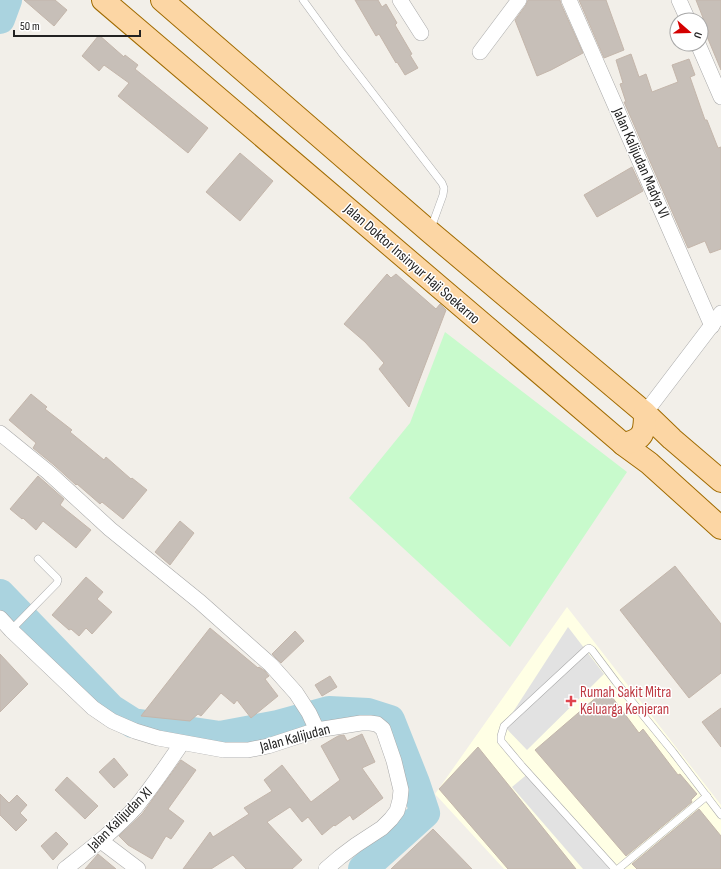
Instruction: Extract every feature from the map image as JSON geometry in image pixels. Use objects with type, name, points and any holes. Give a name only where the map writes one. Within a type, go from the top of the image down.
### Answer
[{"type":"main road","name":"Jalan Doktor Insinyur Haji Soekarno","points":[[103,0],[500,340],[623,444],[649,464],[721,528]]},
{"type":"main road","points":[[162,0],[430,232],[645,413],[672,439],[721,481]]},
{"type":"main road","points":[[623,444],[632,442],[639,438],[645,428],[645,413]]},
{"type":"main road","points":[[649,464],[649,453],[654,444],[660,441],[672,439]]},
{"type":"street","points":[[400,0],[421,33]]},
{"type":"street","points":[[480,52],[519,0]]},
{"type":"street","name":"Jalan Kalijudan Madya VI","points":[[569,0],[712,326]]},
{"type":"street","points":[[679,0],[684,12]]},
{"type":"street","points":[[701,52],[721,97]]},
{"type":"street","points":[[645,413],[721,313]]},
{"type":"street","points":[[0,433],[48,472],[110,529],[200,602],[271,665],[296,693],[313,722]]},
{"type":"street","name":"Jalan Kalijudan","points":[[0,618],[14,627],[93,708],[112,721],[135,731],[158,738],[224,750],[248,750],[268,746],[313,722],[377,724],[383,729],[392,754],[401,790],[397,811],[382,828],[356,845],[326,869]]},
{"type":"street","name":"Jalan Kalijudan XI","points":[[65,869],[101,841],[134,809],[156,782],[182,743]]},
{"type":"street","points":[[101,841],[138,869]]},
{"type":"lane","points":[[303,0],[442,183],[444,188],[443,195],[430,232]]},
{"type":"lane","points":[[14,627],[57,583],[58,580],[38,559]]},
{"type":"lane","points":[[615,869],[501,741],[504,726],[587,649],[589,648],[592,650],[721,815]]},
{"type":"lane","points":[[618,869],[707,796]]},
{"type":"shaded area","name":"Rumah Sakit Mitra Keluarga Kenjeran","points":[[567,607],[721,805],[721,869],[504,869],[435,794]]},
{"type":"shaded area","points":[[568,627],[604,674],[527,750],[504,726]]},
{"type":"shaded area","points":[[530,772],[616,869],[583,869],[512,787]]},
{"type":"green space","points":[[445,332],[627,472],[510,647],[349,498],[410,423]]},
{"type":"building","points":[[24,0],[55,0],[67,10],[54,26]]},
{"type":"building","points":[[355,0],[378,0],[382,7],[386,4],[397,23],[395,25],[412,54],[410,55],[418,68],[405,75],[379,34],[376,36]]},
{"type":"building","points":[[528,0],[560,0],[583,53],[537,76],[515,20]]},
{"type":"building","points":[[579,0],[606,0],[624,50],[604,58]]},
{"type":"building","points":[[696,0],[721,0],[721,70],[709,41],[709,12],[701,12]]},
{"type":"building","points":[[99,35],[124,57],[125,55],[138,65],[135,69],[208,128],[188,153],[118,96],[129,83],[104,65],[99,71],[82,56]]},
{"type":"building","points":[[631,54],[639,77],[646,74],[652,92],[678,82],[672,65],[689,59],[695,75],[690,77],[705,120],[707,120],[718,148],[721,147],[721,249],[710,253],[705,241],[688,248],[624,102],[626,102],[620,84],[623,83],[616,60]]},
{"type":"building","points":[[240,153],[273,181],[240,221],[206,192]]},
{"type":"building","points":[[632,167],[643,191],[597,217],[584,195]]},
{"type":"building","points":[[387,274],[391,278],[396,274],[436,309],[440,304],[446,310],[409,407],[379,369],[384,363],[365,342],[344,324]]},
{"type":"building","points":[[31,394],[47,407],[45,409],[72,430],[70,432],[104,460],[106,457],[131,479],[132,478],[147,490],[123,519],[102,502],[100,504],[33,448],[36,443],[9,420]]},
{"type":"building","points":[[38,476],[64,499],[60,505],[91,530],[76,548],[43,521],[36,530],[10,509]]},
{"type":"building","points":[[180,521],[194,533],[170,565],[155,552]]},
{"type":"building","points":[[675,566],[721,624],[721,673],[689,698],[620,610]]},
{"type":"building","points":[[86,577],[103,592],[97,599],[112,612],[92,634],[86,628],[79,636],[71,629],[69,630],[52,615]]},
{"type":"building","points":[[210,628],[258,668],[259,667],[265,671],[269,676],[265,679],[278,696],[251,718],[237,700],[234,704],[221,693],[201,716],[198,714],[190,721],[141,716]]},
{"type":"building","points":[[295,631],[304,641],[281,663],[272,654]]},
{"type":"building","points":[[0,654],[28,684],[0,712]]},
{"type":"building","points":[[330,676],[337,687],[322,696],[315,685]]},
{"type":"building","points":[[606,689],[639,733],[643,729],[678,775],[680,774],[697,794],[691,800],[692,802],[626,856],[535,750]]},
{"type":"building","points":[[721,708],[721,747],[702,722]]},
{"type":"building","points":[[362,734],[375,762],[362,768],[383,798],[353,820],[350,815],[322,835],[308,817],[302,822],[290,807],[267,822],[302,860],[292,869],[246,869],[233,855],[211,869],[183,869],[210,832],[213,837],[249,814],[244,808],[272,791],[264,780],[282,765],[311,802],[340,780],[321,746],[338,736],[344,735],[347,741]]},
{"type":"building","points":[[478,747],[576,869],[508,869],[439,789]]},
{"type":"building","points":[[114,758],[128,775],[114,788],[99,772]]},
{"type":"building","points":[[181,760],[196,770],[168,809],[184,821],[171,839],[166,836],[152,859],[128,845],[119,836],[142,814]]},
{"type":"building","points":[[67,777],[98,806],[85,819],[55,790]]},
{"type":"building","points":[[0,794],[9,803],[17,795],[27,805],[20,813],[27,820],[16,831],[0,815]]},
{"type":"building","points":[[699,809],[721,836],[721,869],[637,869],[632,864]]},
{"type":"building","points":[[433,829],[472,869],[391,869]]},
{"type":"building","points":[[56,832],[68,844],[53,860],[41,846]]},
{"type":"building","points":[[98,854],[116,869],[85,869]]},
{"type":"waterway","points":[[0,19],[7,0]]},
{"type":"waterway","points":[[0,594],[111,709],[133,723],[220,736],[278,725],[329,711],[368,713],[390,720],[415,783],[425,813],[363,869]]},
{"type":"place","name":"Rumah Sakit Mitra Keluarga Kenjeran","points":[[571,701]]}]
